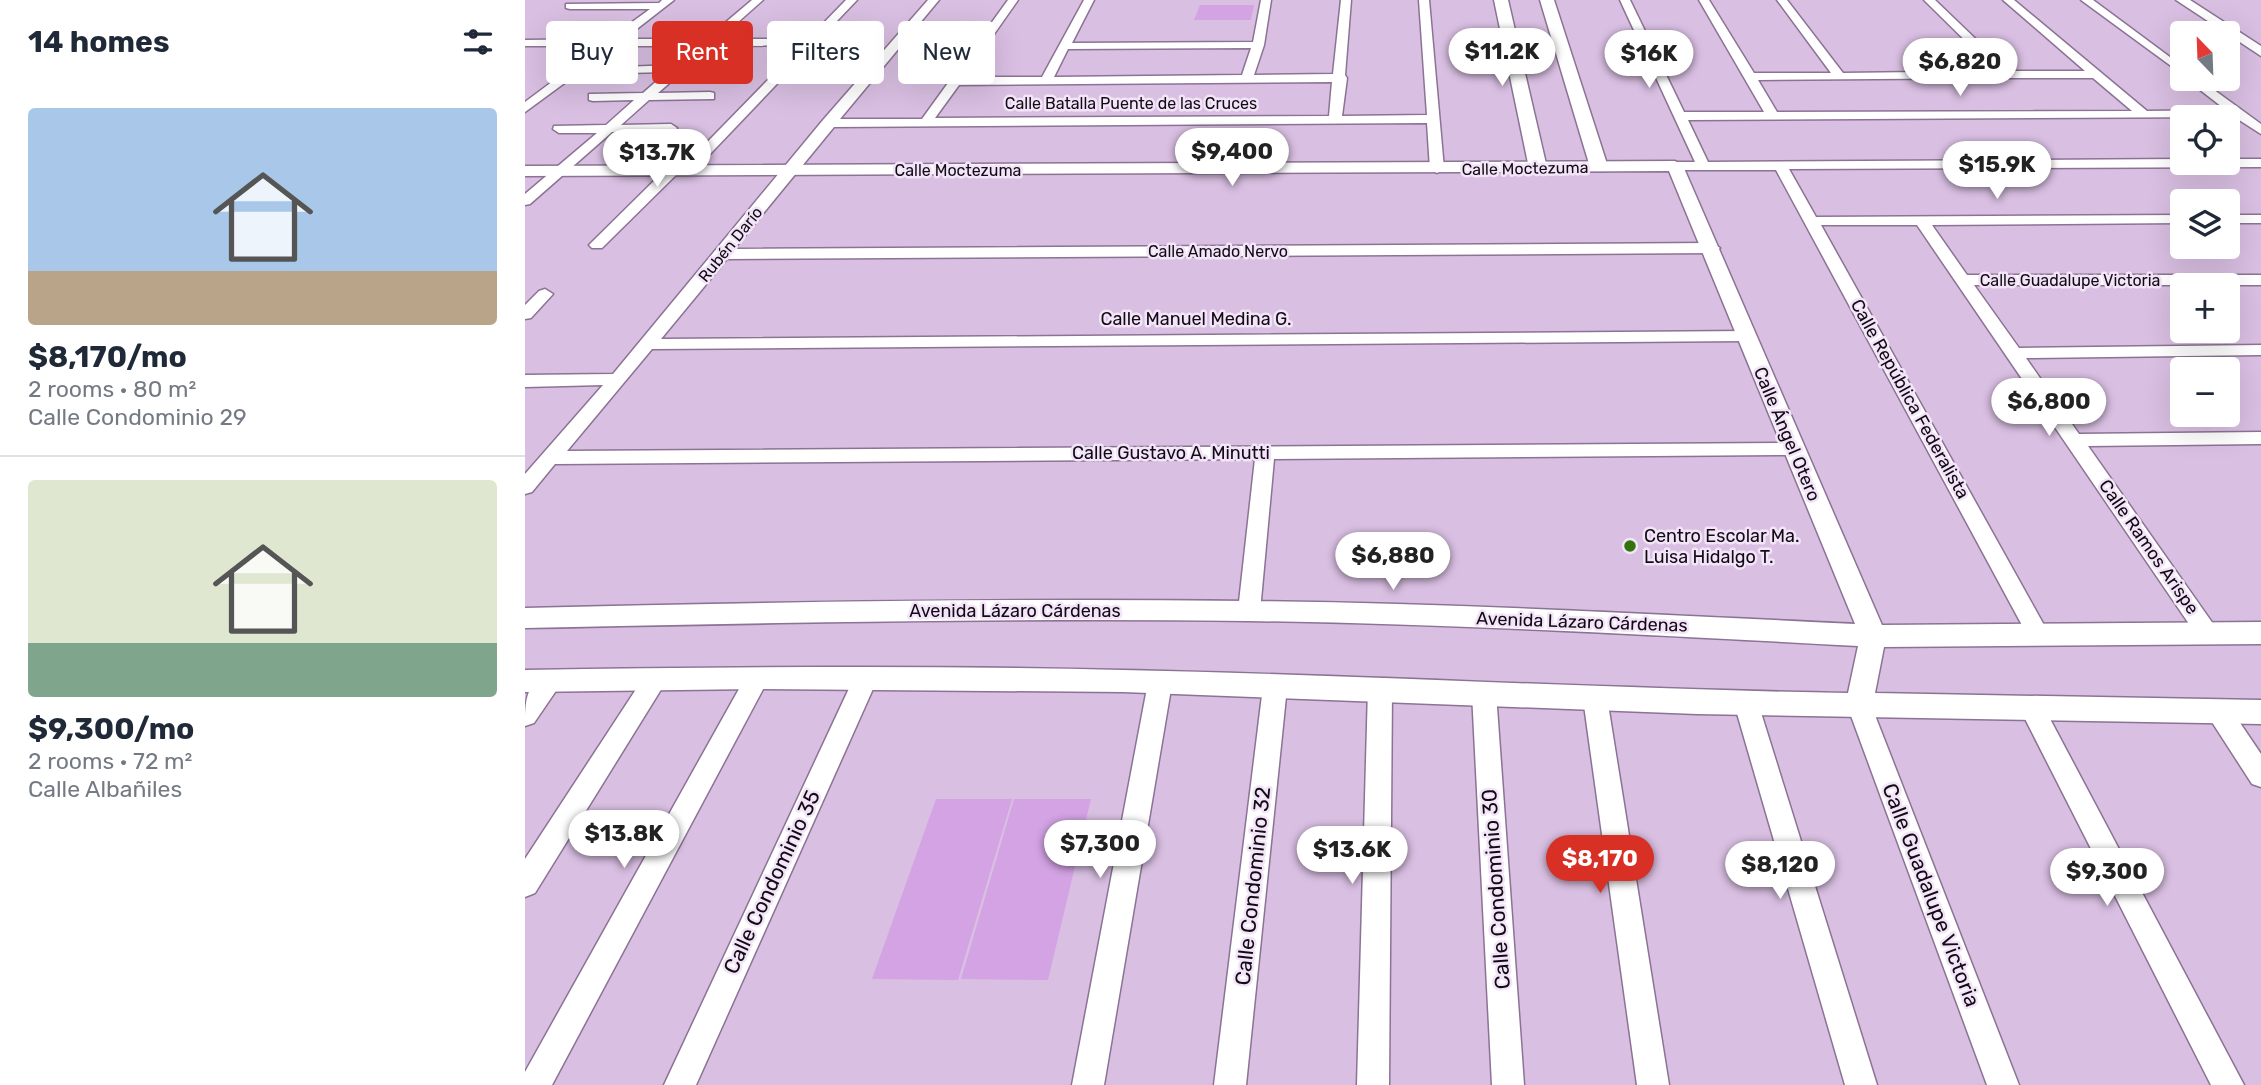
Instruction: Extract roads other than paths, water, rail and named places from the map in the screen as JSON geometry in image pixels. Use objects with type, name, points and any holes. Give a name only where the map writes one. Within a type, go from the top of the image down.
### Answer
[{"type":"main road","points":[[1501,0],[1538,168]]},
{"type":"main road","points":[[1546,0],[1599,167]]},
{"type":"street","points":[[734,21],[758,0]]},
{"type":"street","points":[[831,21],[852,0]]},
{"type":"street","name":"Rubén Darío","points":[[525,487],[724,254],[789,170],[934,0]]},
{"type":"street","points":[[995,25],[1013,0]]},
{"type":"street","points":[[1045,80],[1089,0]]},
{"type":"street","points":[[1247,79],[1258,45],[1266,0]]},
{"type":"street","points":[[1335,119],[1341,78],[1346,0]]},
{"type":"street","points":[[1424,0],[1437,169]]},
{"type":"street","points":[[1625,0],[1703,165]]},
{"type":"street","points":[[1704,0],[1773,116]]},
{"type":"street","points":[[1782,0],[1839,76]]},
{"type":"street","points":[[1929,0],[2006,75]]},
{"type":"street","points":[[2008,0],[2145,114]]},
{"type":"street","points":[[2086,0],[2170,62]]},
{"type":"street","points":[[2165,0],[2197,21]]},
{"type":"street","points":[[2182,0],[2259,49]]},
{"type":"street","points":[[571,6],[665,3]]},
{"type":"street","points":[[638,23],[665,3]]},
{"type":"street","points":[[525,43],[546,43]]},
{"type":"street","points":[[1063,46],[1258,45]]},
{"type":"street","points":[[2240,50],[2261,64]]},
{"type":"street","points":[[1751,77],[2096,74]]},
{"type":"street","points":[[995,80],[1341,78]]},
{"type":"street","points":[[525,108],[557,84]]},
{"type":"street","points":[[525,201],[661,84]]},
{"type":"street","points":[[597,245],[680,170],[767,84]]},
{"type":"street","points":[[926,122],[952,84]]},
{"type":"street","points":[[2208,91],[2228,105]]},
{"type":"street","points":[[593,97],[710,96]]},
{"type":"street","points":[[1680,116],[2170,114]]},
{"type":"street","points":[[2240,114],[2261,130]]},
{"type":"street","name":"Calle Batalla Puente de las Cruces","points":[[828,123],[1433,119]]},
{"type":"street","points":[[559,129],[671,128]]},
{"type":"street","name":"Calle Moctezuma","points":[[525,171],[1437,169],[2261,163]]},
{"type":"street","name":"Calle República Federalista","points":[[1780,165],[2038,634]]},
{"type":"street","name":"Calle Ángel Otero","points":[[1675,166],[1712,248],[1792,449],[1873,636]]},
{"type":"street","points":[[1811,221],[2170,219]]},
{"type":"street","points":[[2240,219],[2261,219]]},
{"type":"street","name":"Calle Ramos Arispe","points":[[1921,220],[2209,634]]},
{"type":"street","name":"Calle Amado Nervo","points":[[724,254],[1712,248]]},
{"type":"street","name":"Calle Guadalupe Victoria","points":[[1963,280],[2261,280]]},
{"type":"street","points":[[525,314],[545,294]]},
{"type":"street","name":"Calle Manuel Medina G.","points":[[646,344],[1747,336]]},
{"type":"street","points":[[2015,353],[2261,350]]},
{"type":"street","points":[[525,381],[616,379]]},
{"type":"street","points":[[2075,440],[2261,438]]},
{"type":"street","name":"Calle Gustavo A. Minutti","points":[[550,458],[1792,449]]},
{"type":"street","points":[[1249,611],[1265,452]]},
{"type":"street","name":"Avenida Lázaro Cárdenas","points":[[525,618],[880,610],[1249,611],[1571,620],[1873,636],[2261,633]]},
{"type":"street","points":[[1859,705],[1873,636]]},
{"type":"street","points":[[535,1085],[757,678]]},
{"type":"street","points":[[525,716],[537,681],[757,678],[1160,683],[1746,703],[2261,712]]},
{"type":"street","name":"Calle Condominio 35","points":[[680,1085],[865,680]]},
{"type":"street","points":[[525,884],[654,681]]},
{"type":"street","points":[[1088,1085],[1160,683]]},
{"type":"street","name":"Calle Condominio 32","points":[[1230,1085],[1275,687]]},
{"type":"street","points":[[1373,1085],[1380,689]]},
{"type":"street","name":"Calle Condominio 30","points":[[1484,693],[1508,1085]]},
{"type":"street","points":[[1595,698],[1653,1085]]},
{"type":"street","points":[[1746,703],[1861,1085]]},
{"type":"street","name":"Calle Guadalupe Victoria","points":[[1859,705],[2003,1085]]},
{"type":"street","points":[[2031,707],[2228,1085]]},
{"type":"street","points":[[2219,712],[2261,776]]},
{"type":"place","name":"Centro Escolar Ma. Luisa Hidalgo T.","points":[[1630,546]]}]
